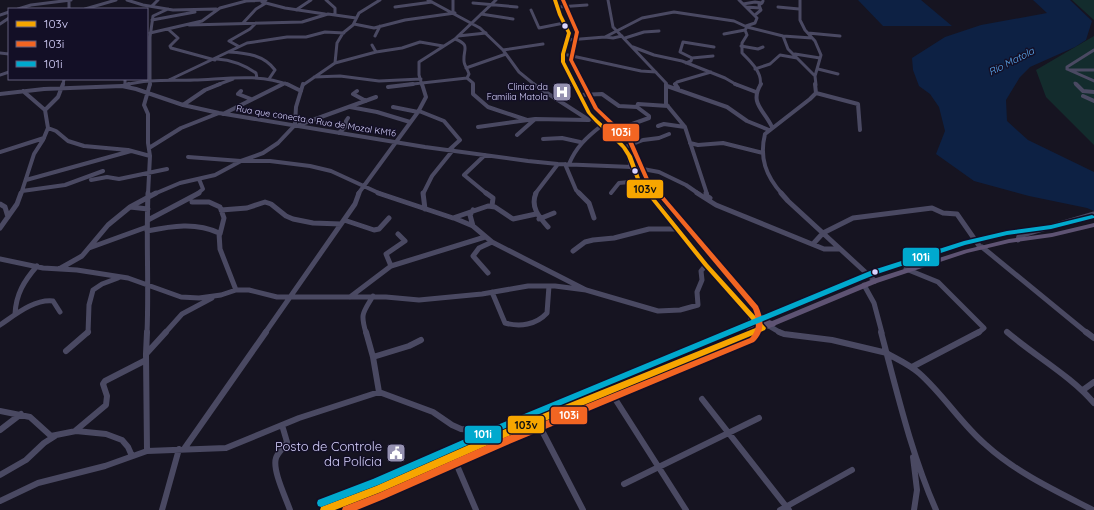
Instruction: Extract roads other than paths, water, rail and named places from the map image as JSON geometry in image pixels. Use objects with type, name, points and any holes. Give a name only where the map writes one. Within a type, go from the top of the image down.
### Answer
[{"type":"main road","points":[[555,0],[569,33],[568,40],[562,54],[563,62],[589,113],[591,120],[610,132],[625,147],[639,181],[706,264],[750,314],[768,326]]},
{"type":"main road","points":[[324,510],[384,487],[501,435],[878,280],[945,256],[981,247],[1092,227]]},
{"type":"main road","points":[[750,314],[768,326]]},
{"type":"main road","points":[[749,333],[752,320],[750,314]]},
{"type":"street","points":[[21,8],[31,5],[69,0]]},
{"type":"street","points":[[88,8],[116,0]]},
{"type":"street","points":[[127,0],[143,5],[168,9],[202,10],[216,9],[246,2],[261,1],[296,10],[356,18]]},
{"type":"street","points":[[152,6],[158,0]]},
{"type":"street","points":[[237,0],[246,2]]},
{"type":"street","points":[[296,10],[311,0]]},
{"type":"street","points":[[326,0],[335,8],[335,15]]},
{"type":"street","points":[[335,63],[337,43],[344,33],[354,24],[360,12],[380,0]]},
{"type":"street","points":[[428,0],[471,22],[486,33],[503,50],[519,72],[528,81],[591,120]]},
{"type":"street","points":[[453,0],[454,13]]},
{"type":"street","points":[[162,510],[182,449],[343,222],[355,204],[356,196],[363,186],[419,112],[425,99],[418,66],[419,62],[457,38],[471,22],[496,0]]},
{"type":"street","points":[[608,0],[612,24],[616,30],[664,80],[666,86],[665,102],[684,127],[705,185],[707,196]]},
{"type":"street","points":[[724,34],[746,28],[756,21],[755,15],[739,0]]},
{"type":"street","points":[[800,0],[800,20],[819,49],[820,58],[815,76],[816,93]]},
{"type":"street","points":[[243,23],[254,11],[266,2]]},
{"type":"street","points":[[395,7],[433,2]]},
{"type":"street","points":[[744,6],[755,2],[762,2],[760,5],[761,10],[755,15]]},
{"type":"street","points":[[473,4],[517,7]]},
{"type":"street","points":[[558,7],[587,6]]},
{"type":"street","points":[[744,6],[760,8]]},
{"type":"street","points":[[778,7],[799,9]]},
{"type":"street","points":[[147,451],[146,357],[149,286],[147,229],[150,156],[148,114],[144,105],[149,93],[151,81],[149,31],[153,16],[168,9]]},
{"type":"street","points":[[149,31],[169,30],[189,25],[209,17],[216,9]]},
{"type":"street","points":[[152,20],[202,10]]},
{"type":"street","points":[[531,10],[539,28],[564,23]]},
{"type":"street","points":[[605,37],[616,30],[642,18],[668,12],[734,21],[746,28],[783,36],[812,38]]},
{"type":"street","points":[[354,24],[370,28],[405,20],[454,13]]},
{"type":"street","points":[[189,25],[302,22],[328,14]]},
{"type":"street","points":[[481,14],[513,19]]},
{"type":"street","points":[[0,24],[8,18]]},
{"type":"street","points":[[238,46],[229,41],[256,23]]},
{"type":"street","points":[[375,36],[380,26]]},
{"type":"street","points":[[746,28],[747,35],[741,46],[743,55],[753,63],[761,83],[756,92],[756,103],[767,116],[771,129]]},
{"type":"street","points":[[169,30],[178,38],[170,46],[171,48],[244,64],[256,73],[257,78]]},
{"type":"street","points":[[568,40],[605,37],[613,38],[644,32],[659,31]]},
{"type":"street","points":[[169,80],[216,59],[238,46],[276,38],[306,37],[325,32],[344,33]]},
{"type":"street","points":[[457,38],[486,33]]},
{"type":"street","points":[[808,33],[840,36]]},
{"type":"street","points":[[783,36],[787,47],[815,76]]},
{"type":"street","points":[[457,38],[466,48],[467,54],[464,60],[469,74],[467,78]]},
{"type":"street","points":[[296,125],[296,107],[304,83],[335,63],[423,42],[443,46]]},
{"type":"street","points":[[713,56],[692,58],[680,52],[680,48],[683,42],[714,47]]},
{"type":"street","points":[[503,50],[542,44]]},
{"type":"street","points":[[372,45],[376,52]]},
{"type":"street","points":[[630,46],[654,55],[686,63],[711,72],[728,79],[734,84],[756,92]]},
{"type":"street","points":[[741,46],[757,48],[763,47]]},
{"type":"street","points":[[1067,69],[1067,67],[1094,50]]},
{"type":"street","points":[[228,52],[253,55],[268,62],[275,70],[269,79]]},
{"type":"street","points":[[0,53],[8,53]]},
{"type":"street","points":[[466,68],[506,54]]},
{"type":"street","points":[[562,54],[641,71],[656,72]]},
{"type":"street","points":[[795,54],[820,58]]},
{"type":"street","points":[[755,68],[770,64],[780,55],[797,58]]},
{"type":"street","points":[[686,63],[691,61],[692,58]]},
{"type":"street","points":[[818,69],[838,74]]},
{"type":"street","points":[[1067,69],[1094,70]]},
{"type":"street","points":[[1067,69],[1094,81]]},
{"type":"street","points":[[679,89],[675,84],[677,82],[711,72]]},
{"type":"street","points":[[313,77],[340,76],[379,81],[422,81],[467,78],[473,83],[474,95],[486,106],[527,120]]},
{"type":"street","points":[[178,77],[184,80]]},
{"type":"street","points":[[183,105],[205,90],[234,78]]},
{"type":"street","points":[[124,80],[123,86],[151,81],[257,78],[285,83],[301,91]]},
{"type":"street","points":[[45,110],[58,97],[63,88],[64,80]]},
{"type":"street","points":[[388,88],[422,81]]},
{"type":"street","points":[[140,153],[181,128],[221,114],[285,83]]},
{"type":"street","points":[[1074,83],[1083,91],[1094,92]]},
{"type":"street","name":"Rua que conecta a Rua de Mozal KM16","points":[[0,93],[63,88],[123,86],[183,105],[221,114],[339,133],[485,155],[558,164],[632,167],[663,173],[700,194]]},
{"type":"street","points":[[666,86],[679,89],[727,107],[747,121],[771,129]]},
{"type":"street","points":[[0,228],[17,204],[34,154],[44,138],[48,128],[45,110],[23,91]]},
{"type":"street","points":[[357,91],[353,94],[366,101]]},
{"type":"street","points":[[240,92],[238,94],[251,100]]},
{"type":"street","points":[[816,93],[791,115],[771,129],[764,138],[765,168],[774,185],[788,201],[840,249],[878,280]]},
{"type":"street","points":[[816,93],[858,104],[860,130]]},
{"type":"street","points":[[580,96],[602,94],[620,106],[637,107],[649,116],[649,118],[633,125],[610,132]]},
{"type":"street","points":[[1083,96],[1094,101]]},
{"type":"street","points":[[58,269],[77,259],[108,225],[130,207],[149,196],[175,185],[215,175],[267,150],[296,125],[376,97]]},
{"type":"street","points":[[637,107],[640,104],[668,106]]},
{"type":"street","points":[[350,107],[377,112],[410,122]]},
{"type":"street","points":[[393,107],[419,112],[444,120],[460,140],[434,174],[425,190],[423,197],[425,209]]},
{"type":"street","points":[[339,133],[346,126],[346,121],[348,118]]},
{"type":"street","points":[[478,127],[535,119],[591,120]]},
{"type":"street","points":[[517,135],[535,119]]},
{"type":"street","points":[[658,126],[664,124],[684,127]]},
{"type":"street","points":[[594,218],[589,203],[576,190],[567,164],[580,142],[601,126]]},
{"type":"street","points":[[48,128],[56,131],[68,141],[84,146],[131,151],[150,156]]},
{"type":"street","points":[[625,147],[643,140],[659,138],[669,134]]},
{"type":"street","points":[[0,152],[44,138]]},
{"type":"street","points":[[543,139],[562,138],[580,142]]},
{"type":"street","points":[[690,143],[698,145],[723,143],[764,153]]},
{"type":"street","points":[[26,180],[131,151]]},
{"type":"street","points":[[485,155],[464,175],[493,198],[492,206]]},
{"type":"street","points":[[188,157],[242,161],[270,161],[310,166],[337,174],[363,186],[473,226],[492,242],[586,290]]},
{"type":"street","points":[[548,227],[537,216],[533,197],[535,192],[558,164]]},
{"type":"street","points":[[91,180],[107,177],[119,179],[167,169]]},
{"type":"street","points":[[22,191],[64,185],[103,171]]},
{"type":"street","points":[[148,220],[203,190],[199,179]]},
{"type":"street","points":[[611,193],[619,183],[639,181]]},
{"type":"street","points":[[700,194],[707,196],[727,209]]},
{"type":"street","points":[[700,194],[716,205],[827,250],[840,249]]},
{"type":"street","points":[[192,202],[212,202],[217,204],[221,210],[224,224],[220,234],[220,249],[236,290]]},
{"type":"street","points":[[221,210],[247,208],[265,202],[271,204],[286,216],[293,219],[314,223],[343,222],[374,230],[379,228],[389,218]]},
{"type":"street","points":[[0,204],[5,207],[8,217]]},
{"type":"street","points":[[453,218],[488,206],[492,206],[511,218],[554,213]]},
{"type":"street","points":[[130,207],[148,209]]},
{"type":"street","points":[[813,244],[823,233],[853,218],[932,208],[943,213],[956,214],[981,247],[1094,338]]},
{"type":"street","points":[[473,226],[470,215],[474,210]]},
{"type":"street","points":[[1018,240],[1019,236],[1094,214]]},
{"type":"street","points":[[88,248],[147,229],[172,226],[208,228],[220,234]]},
{"type":"street","points":[[573,251],[585,242],[593,240],[614,238],[649,229],[678,229]]},
{"type":"street","points":[[391,266],[386,254],[405,241],[398,234]]},
{"type":"street","points":[[350,297],[391,266],[485,237]]},
{"type":"street","points":[[488,273],[473,256],[479,248],[492,242]]},
{"type":"street","points":[[0,259],[37,266],[77,270],[128,278],[181,297],[200,298],[221,295]]},
{"type":"street","points":[[75,431],[104,408],[108,403],[103,384],[105,381],[146,357],[182,314],[221,295],[236,290],[249,290],[277,297],[290,298],[373,296],[419,300],[492,292],[518,287],[549,286],[586,290],[658,311],[694,307],[698,305],[698,292],[702,280],[701,271],[706,264]]},
{"type":"street","points":[[15,314],[15,302],[20,288],[37,266]]},
{"type":"street","points":[[906,270],[938,282],[984,328],[947,350],[912,367]]},
{"type":"street","points":[[66,351],[88,333],[89,305],[93,290],[102,284],[119,277]]},
{"type":"street","points":[[866,285],[874,303],[911,444],[922,478],[936,510]]},
{"type":"street","points":[[492,292],[505,323],[527,324],[537,321],[547,313],[549,306],[549,286]]},
{"type":"street","points":[[373,296],[363,314],[362,319],[373,357],[379,392]]},
{"type":"street","points":[[0,326],[15,314],[45,301],[51,300],[56,304],[60,312]]},
{"type":"street","points":[[768,326],[784,334],[832,340],[888,354],[912,367],[932,385],[976,436],[1001,458],[1022,472],[1093,510]]},
{"type":"street","points":[[1007,332],[1028,350],[1084,390],[1094,403]]},
{"type":"street","points":[[373,357],[409,346],[422,340]]},
{"type":"street","points":[[1084,390],[1094,382]]},
{"type":"street","points":[[610,391],[686,510]]},
{"type":"street","points":[[0,501],[38,483],[105,466],[147,451],[226,448],[309,414],[379,392],[433,412],[452,425],[461,429],[494,432],[501,435]]},
{"type":"street","points":[[702,399],[785,509],[852,470]]},
{"type":"street","points":[[0,411],[30,417],[47,433],[55,436]]},
{"type":"street","points":[[0,430],[21,414]]},
{"type":"street","points":[[624,484],[759,418]]},
{"type":"street","points":[[537,421],[584,510]]},
{"type":"street","points":[[282,425],[286,442],[276,458],[276,462],[278,478],[290,510]]},
{"type":"street","points":[[0,475],[26,460],[55,436],[75,431],[98,433],[118,438],[130,450],[132,456]]},
{"type":"street","points":[[911,444],[917,490],[914,510]]},
{"type":"street","points":[[453,456],[476,510]]},
{"type":"water","points":[[858,0],[921,0],[952,26],[883,26]]},
{"type":"water","name":"Rio Matola","points":[[1033,0],[1070,0],[1092,21],[1086,40],[1075,47],[1030,67],[1020,77],[1006,100],[1007,121],[1028,140],[1094,172],[1094,211],[1087,208],[1029,196],[974,181],[936,154],[945,131],[939,107],[930,94],[919,86],[913,70],[912,58],[945,37],[981,25],[1047,13]]},
{"type":"place","name":"Clinica da Familia Matola","points":[[562,92]]},
{"type":"place","name":"Posto de Controle da Polícia","points":[[396,453]]}]
